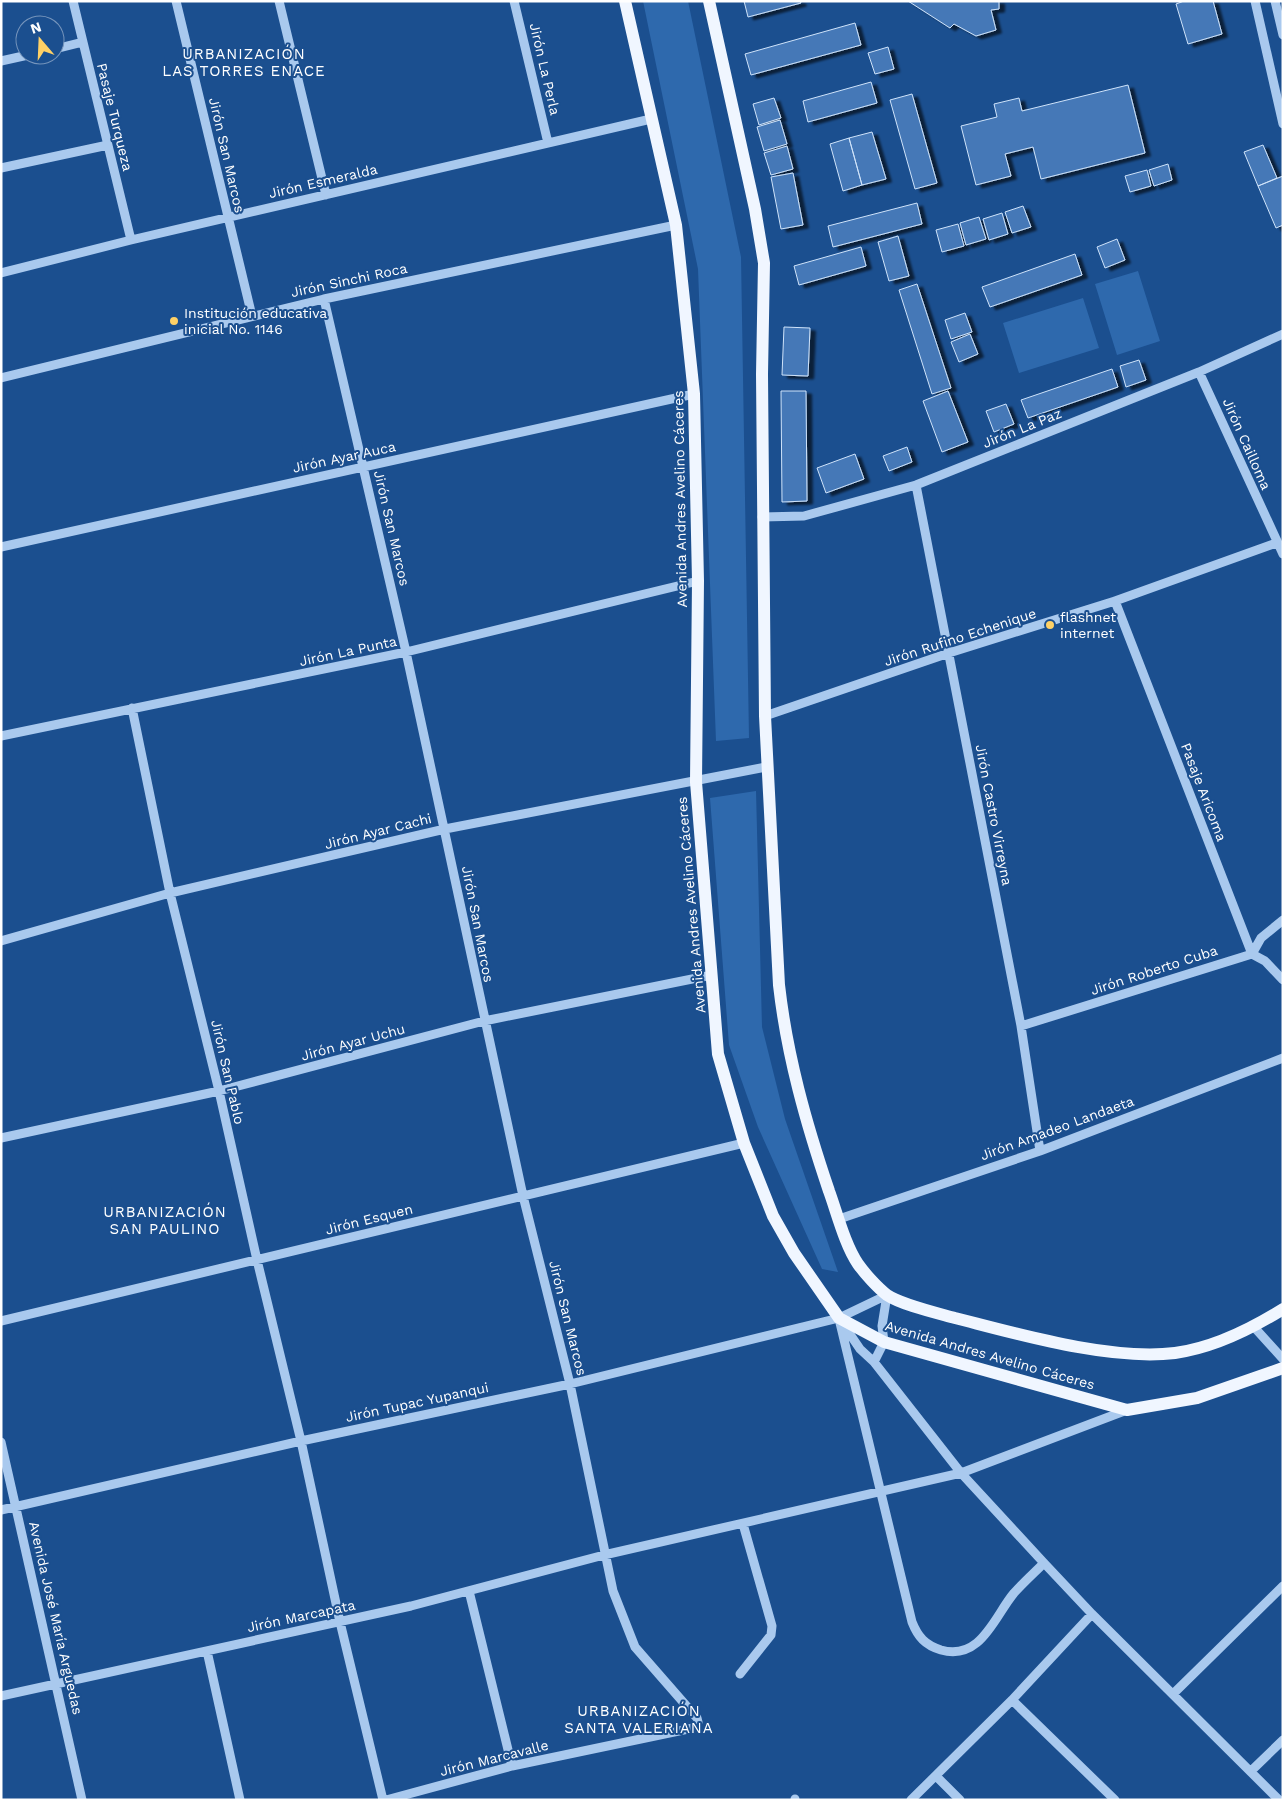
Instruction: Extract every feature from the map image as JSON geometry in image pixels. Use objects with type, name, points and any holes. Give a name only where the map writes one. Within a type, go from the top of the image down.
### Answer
[{"type":"main road","name":"Avenida Andres Avelino Cáceres","points":[[625,1],[676,225],[694,394],[698,581],[696,782],[718,1054],[744,1143],[773,1216],[794,1253],[839,1318],[884,1342],[1127,1410],[1197,1398],[1283,1368]]},
{"type":"main road","name":"Avenida Andres Avelino Cáceres","points":[[708,1],[755,209],[764,263],[762,517],[766,767],[779,985],[784,1029],[807,1127],[839,1219],[858,1264],[888,1295],[928,1310],[1076,1346],[1138,1354],[1175,1353],[1212,1342],[1254,1326],[1283,1309]]},
{"type":"street","name":"Pasaje Turqueza","points":[[73,1],[131,240]]},
{"type":"street","name":"Jirón San Marcos","points":[[176,1],[252,316]]},
{"type":"street","points":[[279,1],[326,195]]},
{"type":"street","name":"Jirón La Perla","points":[[514,1],[548,143]]},
{"type":"street","points":[[1255,1],[1283,124]]},
{"type":"street","points":[[1275,1],[1283,35]]},
{"type":"street","points":[[65,46],[83,42]]},
{"type":"street","points":[[1,61],[15,58]]},
{"type":"street","name":"Jirón Esmeralda","points":[[1,273],[131,240],[651,119]]},
{"type":"street","points":[[1,168],[108,144]]},
{"type":"street","name":"Jirón Sinchi Roca","points":[[1,378],[324,299],[676,225]]},
{"type":"street","name":"Jirón San Marcos","points":[[324,299],[406,652],[523,1196],[570,1384],[604,1555],[616,1599],[635,1647],[697,1718],[696,1726]]},
{"type":"street","name":"Jirón La Paz","points":[[762,517],[804,516],[916,485],[1199,372],[1283,334]]},
{"type":"street","name":"Jirón Cailloma","points":[[1199,372],[1276,543],[1283,554]]},
{"type":"street","name":"Jirón Ayar Auca","points":[[1,547],[694,394]]},
{"type":"street","name":"Jirón Castro Virreyna","points":[[916,485],[1022,1026],[1040,1151]]},
{"type":"street","name":"Jirón Rufino Echenique","points":[[765,716],[949,653],[1115,602],[1276,543]]},
{"type":"street","name":"Jirón La Punta","points":[[1,736],[406,652],[698,581]]},
{"type":"street","name":"Pasaje Aricoma","points":[[1115,602],[1252,954]]},
{"type":"street","name":"Jirón San Pablo","points":[[132,708],[170,893],[219,1091],[257,1260],[301,1441],[340,1622],[385,1800]]},
{"type":"street","name":"Jirón Ayar Cachi","points":[[1,941],[170,893],[445,828],[696,782],[766,767]]},
{"type":"street","points":[[1283,920],[1261,938],[1252,954],[1265,961],[1283,980]]},
{"type":"street","name":"Jirón Roberto Cuba","points":[[1022,1026],[1252,954]]},
{"type":"street","name":"Jirón Ayar Uchu","points":[[1,1138],[219,1091],[484,1021],[712,976]]},
{"type":"street","name":"Jirón Amadeo Landaeta","points":[[839,1219],[1040,1151],[1283,1058]]},
{"type":"street","name":"Jirón Esquen","points":[[1,1321],[744,1143]]},
{"type":"street","points":[[874,1362],[884,1342],[882,1326],[888,1295]]},
{"type":"street","name":"Jirón Tupac Yupanqui","points":[[1,1510],[301,1441],[570,1384],[839,1318],[888,1295]]},
{"type":"street","points":[[839,1318],[860,1349],[874,1362],[961,1473],[1092,1614],[1279,1800]]},
{"type":"street","points":[[839,1318],[880,1493],[912,1622],[917,1635],[933,1647],[952,1652],[971,1647],[988,1633],[1013,1594],[1044,1562]]},
{"type":"street","points":[[1254,1326],[1283,1359]]},
{"type":"street","name":"Jirón Marcapata","points":[[1,1696],[340,1622],[469,1591],[604,1555],[961,1473],[1127,1410]]},
{"type":"street","name":"Avenida José María Arguedas","points":[[1,1442],[82,1800]]},
{"type":"street","points":[[740,1674],[771,1635],[772,1626],[743,1524]]},
{"type":"street","points":[[1173,1694],[1283,1586]]},
{"type":"street","points":[[469,1591],[512,1766]]},
{"type":"street","points":[[911,1800],[1012,1700],[1092,1614]]},
{"type":"street","points":[[207,1650],[240,1800]]},
{"type":"street","points":[[1012,1700],[1115,1800]]},
{"type":"street","name":"Jirón Marcavalle","points":[[385,1800],[512,1766],[696,1726]]},
{"type":"street","points":[[1251,1771],[1283,1740]]},
{"type":"street","points":[[936,1776],[960,1800]]},
{"type":"shaded area","points":[[643,1],[688,1],[741,257],[749,738],[716,741],[698,269]]},
{"type":"shaded area","points":[[1138,271],[1160,341],[1117,355],[1095,284]]},
{"type":"shaded area","points":[[1083,298],[1099,348],[1019,373],[1003,323]]},
{"type":"shaded area","points":[[756,791],[762,1027],[785,1119],[838,1272],[822,1269],[758,1127],[729,1045],[710,798]]},
{"type":"building","points":[[744,1],[800,1],[801,3],[748,17]]},
{"type":"building","points":[[908,1],[999,1],[999,9],[991,10],[996,30],[976,36],[954,24],[950,28]]},
{"type":"building","points":[[1184,1],[1213,1],[1222,34],[1188,44],[1176,4]]},
{"type":"building","points":[[855,23],[861,45],[751,75],[745,54]]},
{"type":"building","points":[[888,47],[894,69],[875,74],[868,53]]},
{"type":"building","points":[[871,82],[877,103],[808,122],[803,101]]},
{"type":"building","points":[[1128,85],[1145,153],[1041,179],[1033,147],[1005,154],[1011,176],[976,185],[961,126],[997,117],[994,104],[1019,98],[1022,111]]},
{"type":"building","points":[[912,94],[937,183],[915,189],[890,100]]},
{"type":"building","points":[[774,98],[781,118],[759,125],[753,104]]},
{"type":"building","points":[[780,120],[787,144],[764,151],[757,127]]},
{"type":"building","points":[[872,132],[886,179],[862,185],[849,138]]},
{"type":"building","points":[[849,138],[862,185],[843,191],[830,144]]},
{"type":"building","points":[[1263,145],[1277,178],[1258,186],[1244,152]]},
{"type":"building","points":[[787,146],[793,169],[771,175],[764,153]]},
{"type":"building","points":[[1168,164],[1172,180],[1154,186],[1149,170]]},
{"type":"building","points":[[1147,170],[1151,186],[1130,192],[1125,176]]},
{"type":"building","points":[[793,173],[803,225],[781,229],[771,177]]},
{"type":"building","points":[[1283,176],[1283,225],[1276,228],[1258,186]]},
{"type":"building","points":[[917,203],[922,224],[833,247],[828,226]]},
{"type":"building","points":[[1023,206],[1031,227],[1012,233],[1005,212]]},
{"type":"building","points":[[1002,213],[1008,234],[989,240],[983,219]]},
{"type":"building","points":[[979,217],[986,239],[966,245],[960,223]]},
{"type":"building","points":[[958,224],[964,246],[942,252],[936,230]]},
{"type":"building","points":[[898,236],[909,276],[889,281],[878,242]]},
{"type":"building","points":[[1117,239],[1125,260],[1105,268],[1097,247]]},
{"type":"building","points":[[861,247],[866,266],[799,285],[794,266]]},
{"type":"building","points":[[1075,254],[1082,275],[990,307],[982,287]]},
{"type":"building","points":[[917,284],[951,388],[932,394],[899,290]]},
{"type":"building","points":[[965,313],[972,332],[951,339],[945,320]]},
{"type":"building","points":[[784,327],[810,328],[808,376],[782,375]]},
{"type":"building","points":[[970,334],[978,354],[959,362],[951,342]]},
{"type":"building","points":[[1139,360],[1146,380],[1126,387],[1120,366]]},
{"type":"building","points":[[1112,369],[1118,387],[1028,418],[1021,400]]},
{"type":"building","points":[[781,391],[806,391],[807,501],[782,502]]},
{"type":"building","points":[[948,391],[968,442],[942,452],[923,401]]},
{"type":"building","points":[[1006,404],[1014,424],[994,432],[986,411]]},
{"type":"building","points":[[907,447],[912,462],[889,471],[883,456]]},
{"type":"building","points":[[855,454],[864,479],[826,493],[817,468]]},
{"type":"place","name":"Institución educativa inicial No. 1146","points":[[174,321]]},
{"type":"place","name":"flashnet internet","points":[[1050,625]]},
{"type":"district","name":"URBANIZACIÓN LAS TORRES ENACE","points":[[244,62]]},
{"type":"district","name":"URBANIZACIÓN SAN PAULINO","points":[[165,1220]]},
{"type":"district","name":"URBANIZACIÓN SANTA VALERIANA","points":[[639,1720]]}]
